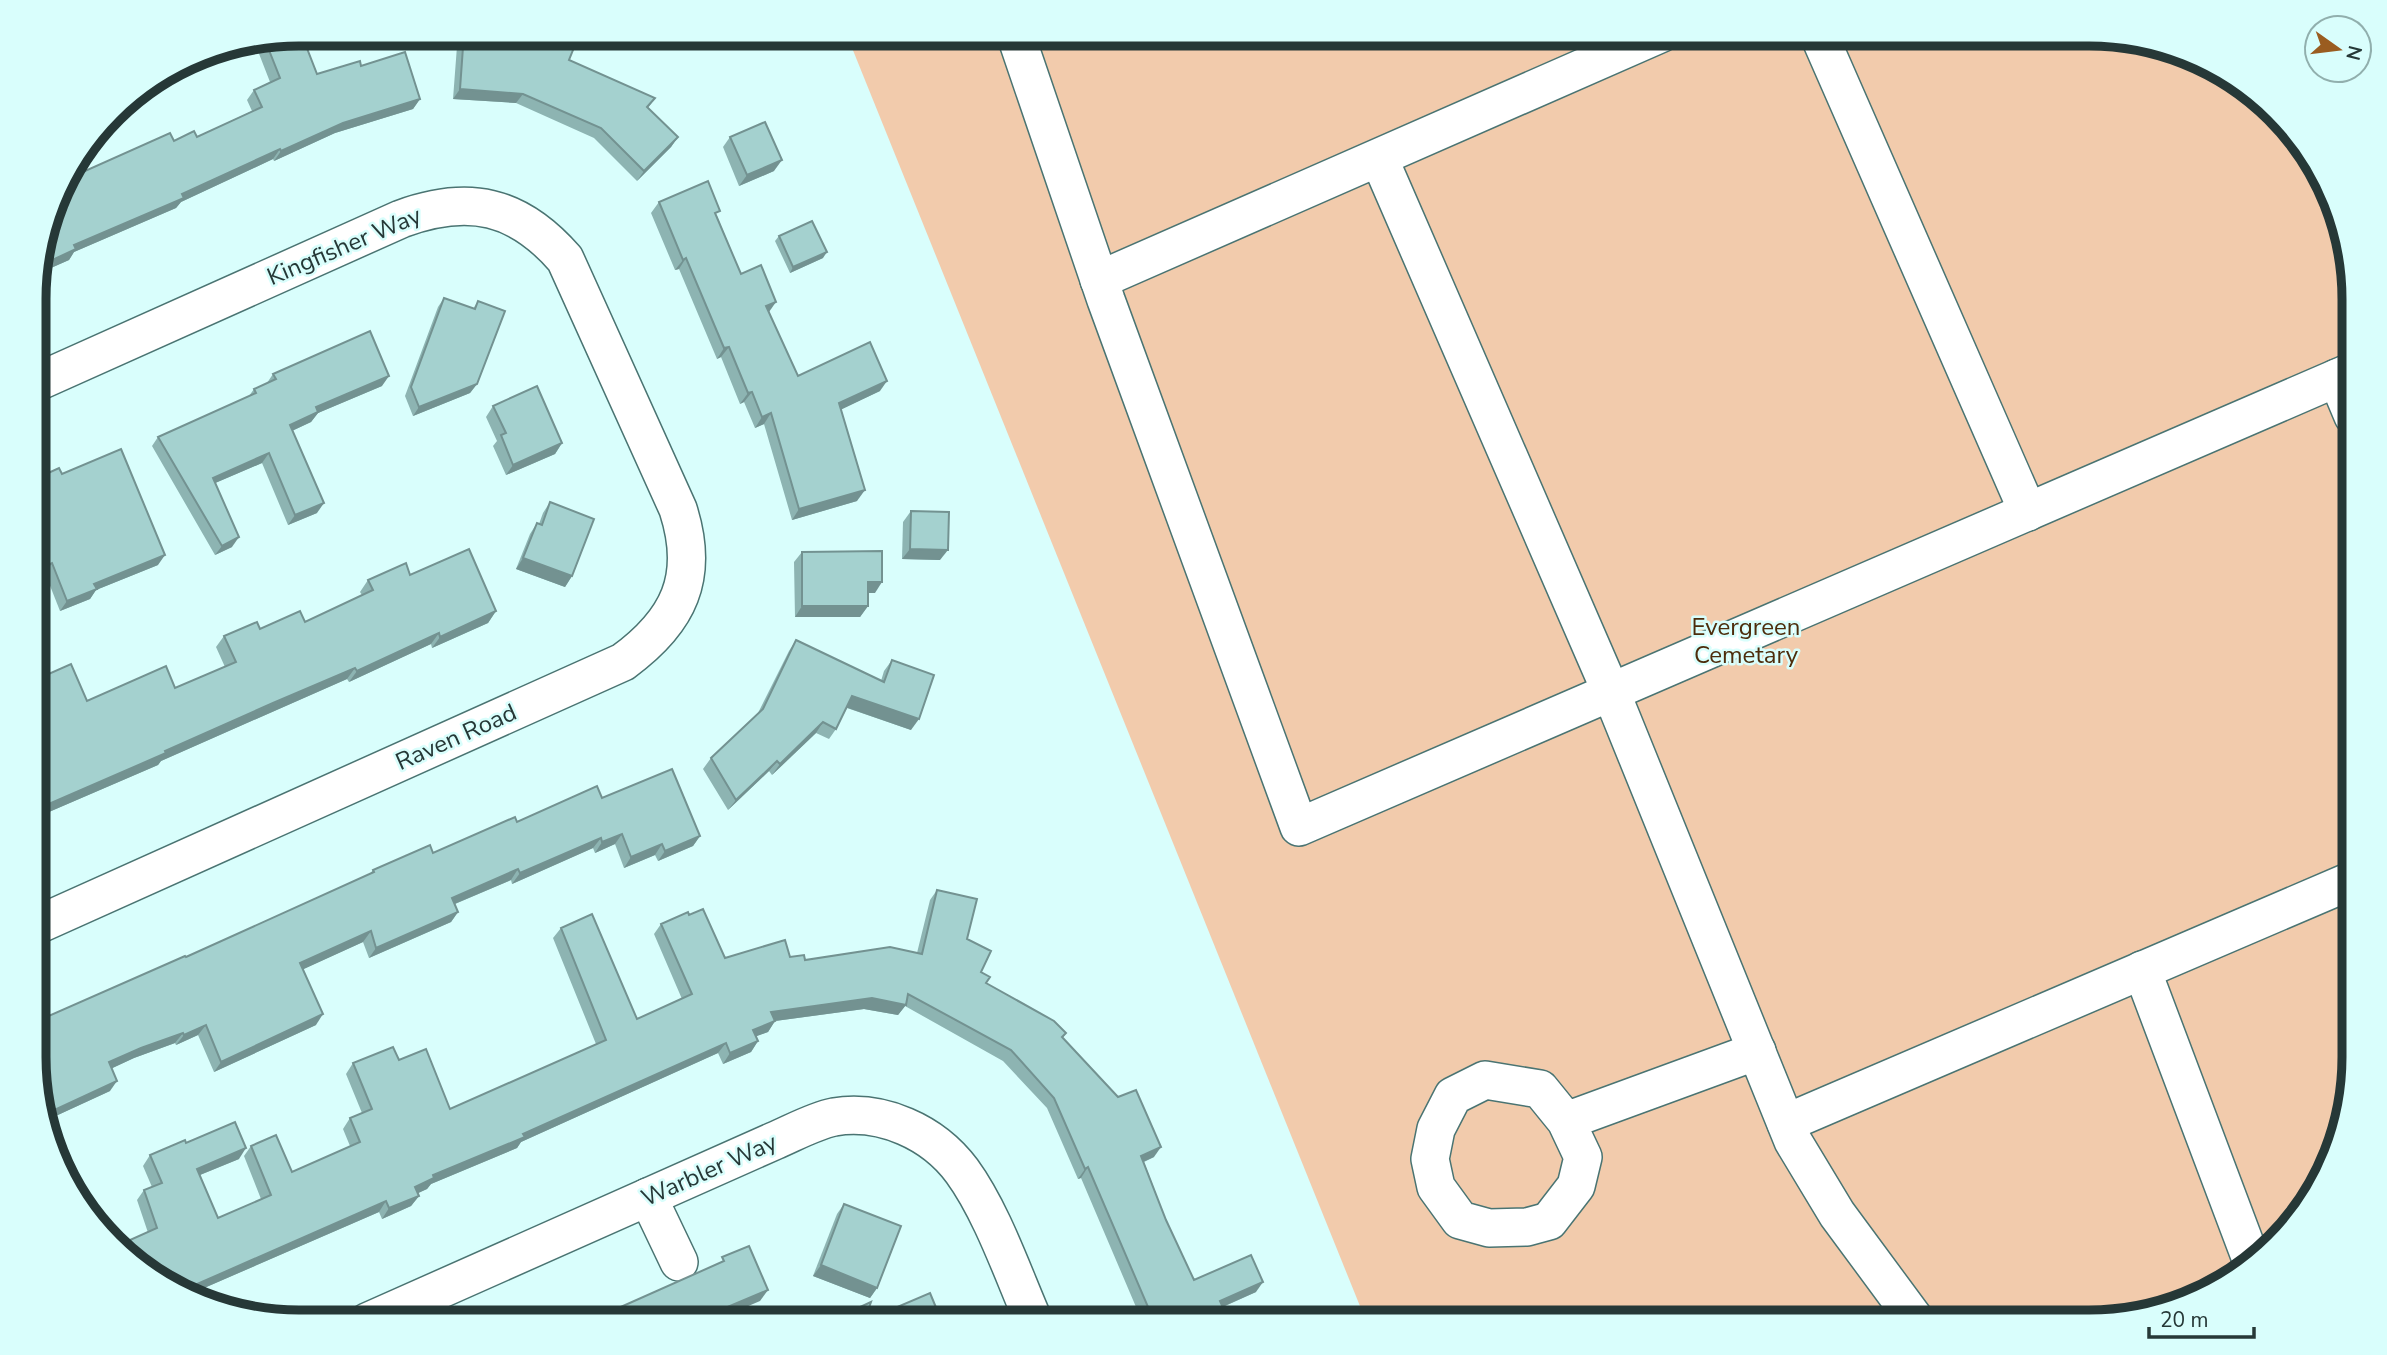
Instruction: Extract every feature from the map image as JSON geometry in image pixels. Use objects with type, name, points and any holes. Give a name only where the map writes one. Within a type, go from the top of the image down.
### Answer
[{"type":"street","points":[[1019,46],[1099,280],[1299,827],[2342,376]]},
{"type":"street","points":[[1099,280],[1632,46]]},
{"type":"street","points":[[1824,46],[2028,512]]},
{"type":"street","points":[[1378,158],[1611,692],[1793,1141],[1837,1214],[1908,1310]]},
{"type":"street","name":"Kingfisher Way","points":[[46,379],[401,219],[451,205],[485,208],[509,215],[530,226],[549,241],[565,259],[638,418]]},
{"type":"street","name":"Raven Road","points":[[46,922],[623,663],[645,646],[664,626],[678,602],[685,579],[688,554],[685,530],[678,509],[638,418]]},
{"type":"street","points":[[1786,1123],[2342,885]]},
{"type":"street","points":[[2142,970],[2248,1252]]},
{"type":"street","points":[[1566,1121],[1757,1051]]},
{"type":"street","points":[[1485,1080],[1540,1089],[1566,1121],[1583,1157],[1576,1186],[1549,1221],[1527,1227],[1501,1228],[1469,1223],[1460,1220],[1436,1187],[1430,1159],[1436,1129],[1453,1096],[1485,1080]]},
{"type":"street","name":"Warbler Way","points":[[394,1310],[831,1118],[856,1115],[881,1118],[904,1125],[945,1153],[961,1170],[983,1208],[1029,1310]]},
{"type":"street","points":[[648,1197],[679,1262]]},
{"type":"green space","name":"Evergreen Cemetary","points":[[851,46],[2105,46],[2138,50],[2170,59],[2215,79],[2243,98],[2289,144],[2315,186],[2337,249],[2342,298],[2342,1057],[2337,1106],[2328,1138],[2308,1183],[2289,1211],[2255,1247],[2215,1276],[2154,1301],[2105,1309],[1362,1310]]},
{"type":"building","points":[[306,46],[317,74],[360,61],[361,66],[405,52],[420,99],[343,123],[281,151],[280,149],[182,194],[184,198],[74,245],[76,249],[48,262],[59,217],[81,168],[83,172],[170,133],[174,141],[194,131],[197,137],[262,107],[254,90],[280,78],[268,48]]},
{"type":"building","points":[[463,46],[575,46],[569,60],[655,98],[647,107],[678,137],[644,171],[601,128],[523,94],[460,89]]},
{"type":"building","points":[[765,122],[782,160],[747,175],[730,137]]},
{"type":"building","points":[[708,181],[720,211],[715,213],[741,274],[761,265],[776,302],[766,306],[798,376],[870,342],[887,381],[839,403],[865,490],[799,509],[771,413],[762,417],[752,392],[748,393],[729,347],[724,348],[659,202]]},
{"type":"building","points":[[812,221],[827,252],[793,267],[779,236]]},
{"type":"building","points":[[444,298],[475,309],[478,301],[505,311],[477,384],[419,407],[411,387]]},
{"type":"building","points":[[370,331],[389,376],[316,407],[318,412],[290,425],[324,503],[295,515],[269,453],[213,478],[239,537],[222,546],[158,437],[256,393],[254,389],[276,379],[273,374]]},
{"type":"building","points":[[537,386],[562,443],[513,465],[501,435],[506,433],[493,406]]},
{"type":"building","points":[[121,449],[165,555],[94,584],[97,589],[67,601],[52,563],[46,566],[46,474],[59,468],[62,474]]},
{"type":"building","points":[[550,502],[594,519],[572,576],[523,558],[537,523],[542,525]]},
{"type":"building","points":[[911,511],[949,512],[948,550],[910,549]]},
{"type":"building","points":[[469,549],[496,611],[440,637],[439,633],[357,671],[355,668],[273,703],[46,805],[46,675],[71,664],[87,701],[166,666],[175,688],[236,662],[224,636],[257,622],[260,629],[300,611],[305,622],[373,590],[368,580],[406,563],[410,575]]},
{"type":"building","points":[[882,551],[882,582],[868,582],[868,606],[802,606],[802,552]]},
{"type":"building","points":[[796,640],[884,682],[892,660],[934,675],[919,719],[852,696],[836,729],[823,722],[780,764],[777,761],[736,800],[711,758],[763,709]]},
{"type":"building","points":[[672,769],[700,836],[665,851],[662,844],[631,857],[622,834],[602,842],[601,838],[520,873],[518,869],[452,898],[458,912],[376,948],[371,931],[300,963],[323,1014],[221,1062],[206,1025],[141,1048],[109,1062],[117,1081],[51,1111],[46,1073],[46,1017],[186,957],[430,845],[433,853],[515,817],[517,822],[597,786],[602,798]]},
{"type":"building","points":[[937,890],[977,899],[967,939],[991,951],[981,972],[990,977],[986,983],[1054,1021],[1066,1033],[1062,1037],[1118,1097],[1136,1090],[1161,1147],[1141,1156],[1166,1220],[1194,1280],[1251,1255],[1263,1282],[1220,1301],[1224,1310],[1149,1310],[1088,1167],[1085,1169],[1054,1098],[1011,1050],[908,994],[906,1005],[872,998],[771,1012],[775,1021],[753,1030],[758,1041],[730,1053],[726,1043],[523,1134],[525,1137],[433,1175],[434,1178],[415,1187],[419,1196],[389,1208],[386,1201],[193,1286],[158,1267],[127,1242],[157,1228],[144,1190],[162,1183],[150,1155],[185,1140],[186,1143],[235,1122],[246,1148],[197,1169],[218,1218],[271,1195],[251,1146],[276,1135],[292,1172],[360,1142],[350,1118],[372,1109],[353,1063],[393,1047],[399,1060],[426,1049],[450,1109],[606,1040],[561,928],[592,914],[637,1019],[692,994],[661,924],[688,912],[689,915],[703,909],[725,958],[785,940],[790,957],[804,955],[805,960],[890,947],[922,954]]},
{"type":"building","points":[[844,1204],[901,1226],[877,1288],[821,1265]]},
{"type":"building","points":[[749,1246],[768,1290],[720,1310],[614,1310],[724,1261],[722,1257]]},
{"type":"building","points":[[930,1293],[937,1310],[890,1310]]},
{"type":"building","points":[[871,1302],[868,1310],[854,1310]]}]
